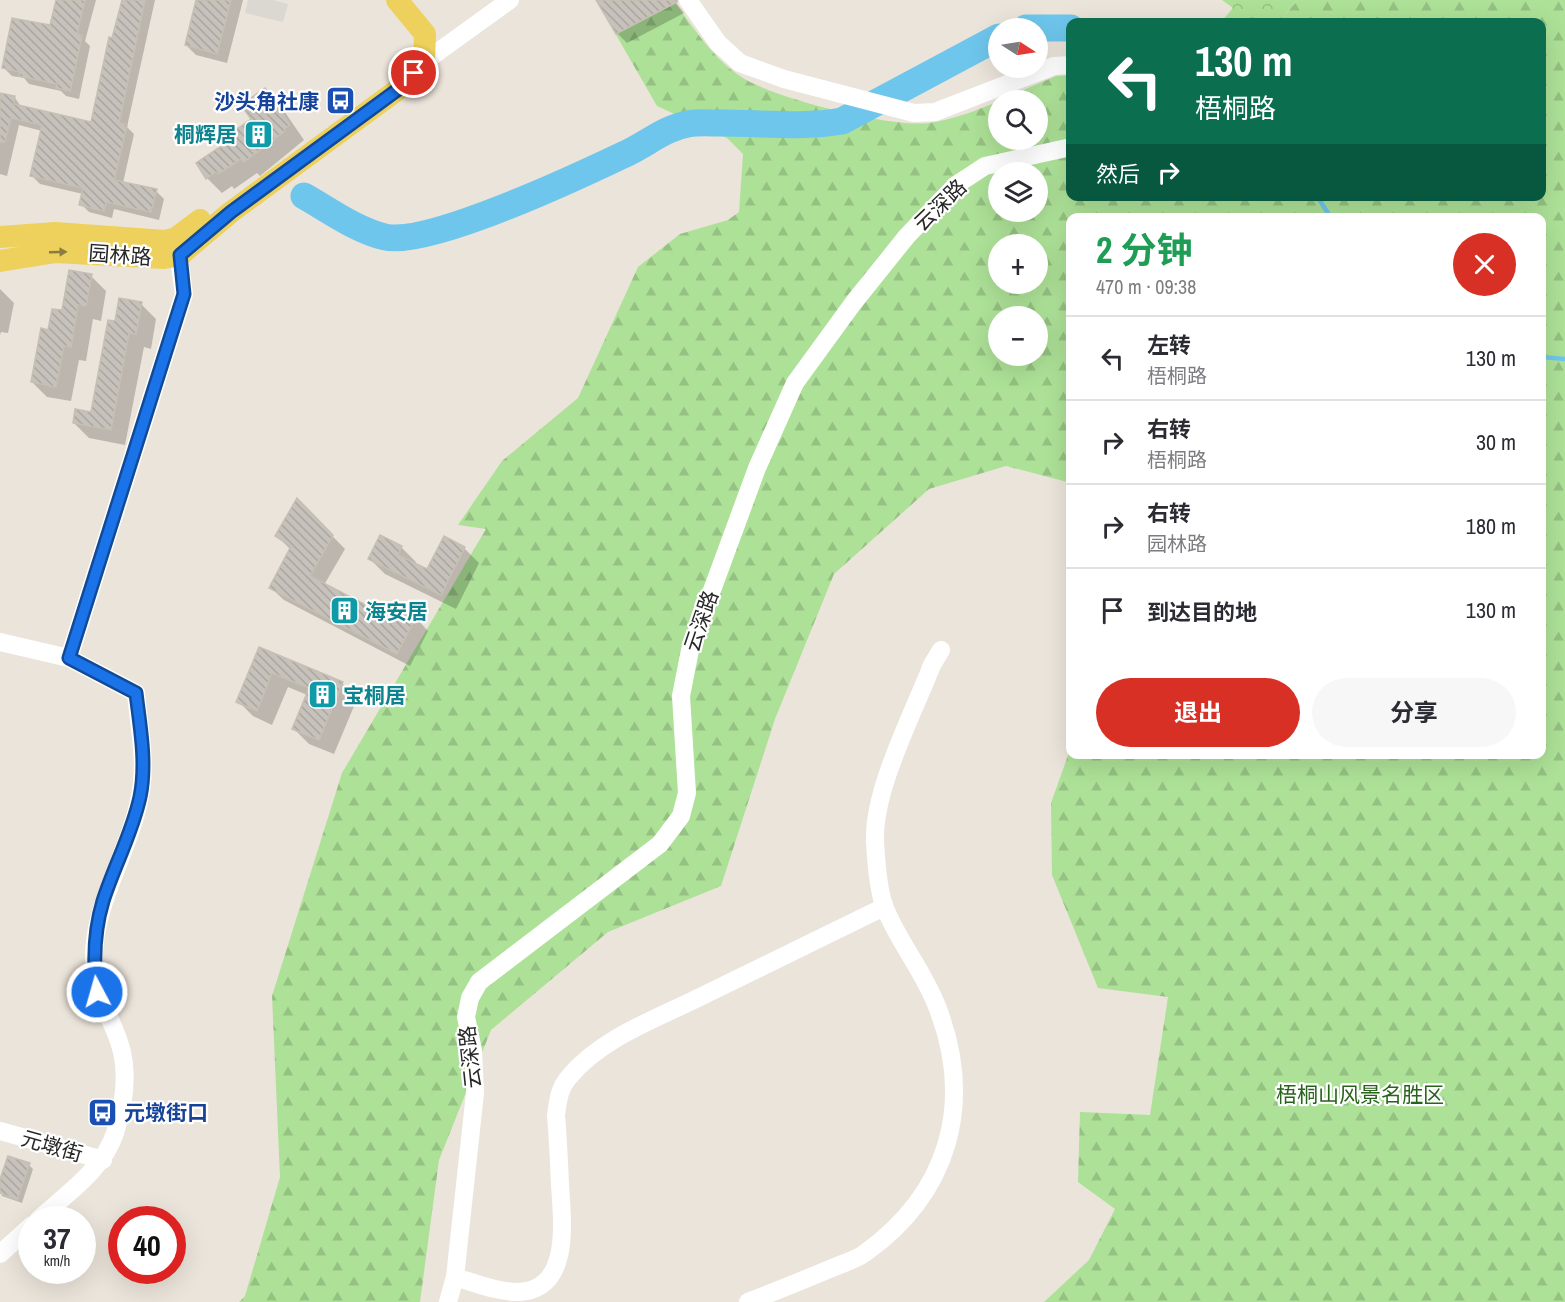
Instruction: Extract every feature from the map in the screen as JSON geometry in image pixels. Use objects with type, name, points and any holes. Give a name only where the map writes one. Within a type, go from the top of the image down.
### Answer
[{"type":"main road","points":[[397,0],[425,34],[424,62]]},
{"type":"main road","name":"园林路","points":[[0,261],[56,252],[164,258],[396,74],[424,62]]},
{"type":"main road","points":[[0,225],[34,233]]},
{"type":"main road","name":"园林路","points":[[0,237],[34,233],[165,241],[178,247]]},
{"type":"street","name":"园林路","points":[[424,62],[510,0]]},
{"type":"street","points":[[688,0],[718,43],[740,63],[784,79],[914,113],[935,112],[1054,66],[1066,65]]},
{"type":"street","name":"云深路","points":[[448,1302],[455,1278],[475,1093],[473,1050],[466,1017],[470,998],[479,982],[660,844],[681,816],[687,793],[681,696],[690,650],[757,468],[795,383],[907,236],[956,185],[985,166],[1066,148]]},
{"type":"street","points":[[69,658],[184,294],[178,247]]},
{"type":"street","points":[[0,642],[69,658],[136,693],[144,766],[134,820],[103,901],[95,934],[94,966],[97,992],[122,1050],[125,1073],[123,1099],[115,1133],[103,1160],[53,1206]]},
{"type":"street","points":[[748,1302],[864,1254],[885,1236],[919,1200],[938,1166],[952,1128],[956,1091],[952,1053],[938,1007],[884,907],[875,840],[877,814],[885,785],[932,665],[941,650]]},
{"type":"street","points":[[455,1278],[495,1289],[520,1292],[536,1286],[550,1275],[560,1257],[564,1234],[556,1115],[558,1096],[567,1078],[582,1063],[604,1047],[648,1023],[884,907]]},
{"type":"street","name":"元墩街","points":[[0,1131],[103,1160]]},
{"type":"street","points":[[0,1254],[18,1238]]},
{"type":"green space","name":"梧桐山风景名胜区","points":[[596,0],[673,0],[713,52],[743,78],[780,94],[834,110],[889,121],[929,123],[956,117],[988,105],[988,150],[1048,150],[1048,90],[1023,90],[1056,76],[1066,75],[1066,201],[1546,201],[1546,18],[1282,18],[1298,0],[1565,0],[1565,1302],[1044,1302],[1089,1260],[1115,1209],[1078,1182],[1080,1112],[1150,1115],[1168,997],[1098,988],[1052,875],[1051,803],[1067,759],[1546,759],[1546,213],[1066,213],[1066,482],[1006,466],[929,489],[834,574],[775,719],[721,886],[608,932],[491,1030],[439,1160],[420,1302],[239,1302],[245,1296],[280,1177],[272,996],[342,773],[486,529],[458,525],[502,461],[578,398],[638,267],[680,234],[728,220],[739,212],[743,154],[727,138],[657,106]]},
{"type":"green space","points":[[1222,0],[1298,0],[1282,18],[1224,18],[1233,8]]},
{"type":"shaded area","points":[[248,0],[273,0],[288,4],[283,22],[245,13]]},
{"type":"building","points":[[56,0],[85,0],[77,34],[82,36],[70,91],[56,88],[57,84],[19,76],[20,72],[2,68],[12,18],[50,25]]},
{"type":"building","points":[[122,0],[145,0],[119,123],[127,125],[114,180],[157,189],[151,212],[106,202],[104,211],[79,205],[83,188],[30,176],[42,125],[11,118],[5,142],[0,142],[0,93],[15,96],[14,104],[91,122],[109,37],[112,38]]},
{"type":"building","points":[[196,0],[231,0],[217,54],[185,45]]},
{"type":"building","points":[[596,0],[677,0],[677,2],[616,34]]},
{"type":"building","name":"桐辉居","points":[[265,88],[290,125],[244,162],[241,159],[206,179],[196,163],[236,136],[233,132],[251,119],[241,105]]},
{"type":"building","points":[[69,270],[92,274],[86,306],[78,305],[71,347],[64,346],[56,387],[31,382],[41,328],[48,330],[52,309],[62,310]]},
{"type":"building","points":[[119,298],[142,302],[136,334],[129,333],[111,430],[73,423],[75,409],[91,412],[108,320],[115,321]]},
{"type":"building","name":"海安居","points":[[297,498],[333,535],[310,576],[387,616],[393,605],[416,617],[397,654],[269,588],[291,546],[275,536]]},
{"type":"building","points":[[380,535],[402,546],[398,555],[427,569],[444,536],[465,547],[441,595],[368,559]]},
{"type":"building","name":"宝桐居","points":[[259,647],[343,682],[319,740],[292,729],[309,688],[272,673],[257,711],[236,702]]},
{"type":"building","points":[[8,1156],[30,1163],[17,1200],[0,1193],[0,1179]]},
{"type":"waterway","points":[[1048,28],[1066,28]]},
{"type":"waterway","points":[[304,196],[353,225],[385,237],[406,237],[434,231],[468,221],[540,193],[623,155],[679,126],[692,123],[796,125],[842,121],[988,43]]},
{"type":"waterway","points":[[1320,201],[1328,213]]},
{"type":"waterway","points":[[1546,357],[1565,359]]},
{"type":"place","name":"沙头角社康","points":[[340,101]]},
{"type":"place","name":"桐辉居","points":[[258,134]]},
{"type":"place","name":"海安居","points":[[344,611]]},
{"type":"place","name":"宝桐居","points":[[322,695]]},
{"type":"place","name":"元墩街口","points":[[103,1112]]},
{"type":"route","points":[[97,992],[94,966],[95,934],[103,901],[134,820],[144,766],[136,693],[69,658],[184,294],[180,255],[231,212],[404,85],[414,73]]}]
